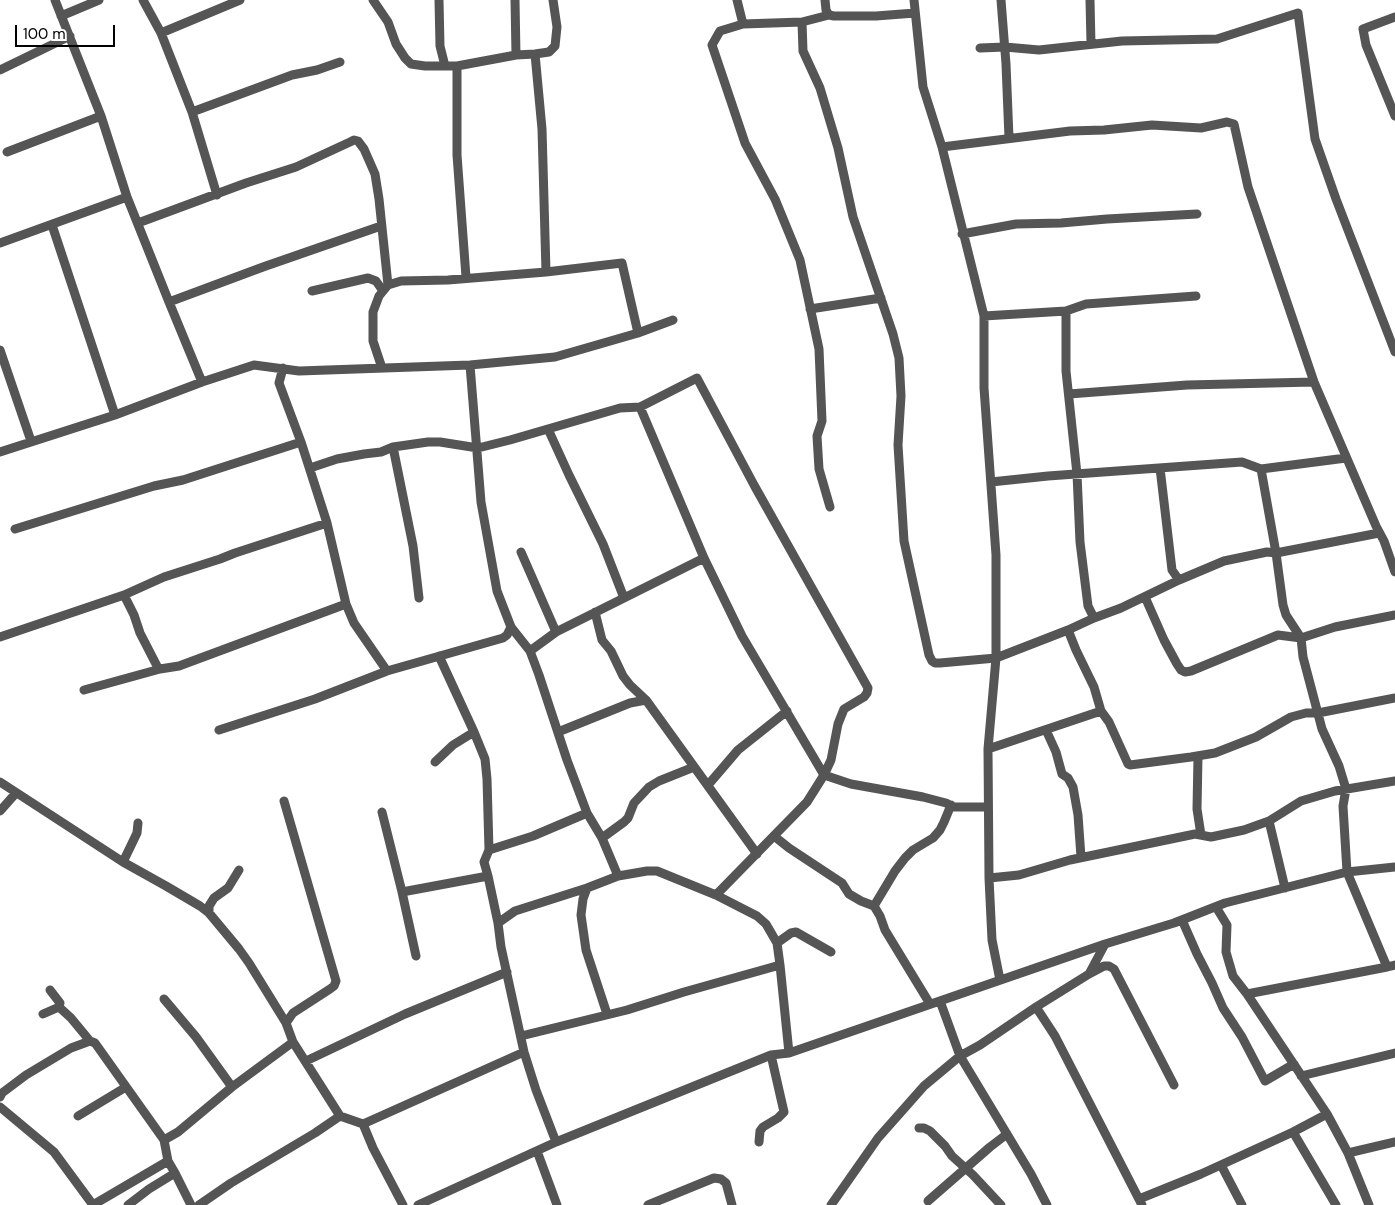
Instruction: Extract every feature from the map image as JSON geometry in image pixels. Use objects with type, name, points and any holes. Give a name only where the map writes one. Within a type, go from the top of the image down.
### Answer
[{"type":"street","points":[[55,0],[101,116],[127,197],[202,382]]},
{"type":"street","points":[[61,16],[99,0]]},
{"type":"street","points":[[143,0],[161,33],[192,112],[217,194]]},
{"type":"street","points":[[161,33],[240,0]]},
{"type":"street","points":[[373,0],[388,22],[396,44],[405,58],[411,64],[417,66],[457,66],[516,55],[549,52],[555,46],[557,27],[553,0]]},
{"type":"street","points":[[439,0],[440,46],[445,66]]},
{"type":"street","points":[[514,0],[516,55]]},
{"type":"street","points":[[737,0],[743,24]]},
{"type":"street","points":[[825,0],[826,10],[829,14]]},
{"type":"street","points":[[914,0],[923,87],[942,147],[962,234],[984,316],[984,388],[996,555],[996,658],[988,749],[989,878],[992,940],[1000,980]]},
{"type":"street","points":[[1001,0],[1009,138]]},
{"type":"street","points":[[1090,0],[1092,44]]},
{"type":"street","points":[[830,508],[819,469],[817,436],[822,421],[819,348],[800,260],[775,199],[745,142],[712,45],[720,31],[743,24],[802,22],[829,14],[839,16],[876,16],[915,12]]},
{"type":"street","points":[[980,48],[1005,47],[1038,50],[1122,41],[1217,39],[1298,13],[1315,139],[1395,352]]},
{"type":"street","points":[[1394,111],[1366,44],[1362,29],[1395,17]]},
{"type":"street","points":[[802,22],[803,51],[820,88],[838,148],[854,217],[893,334],[899,358],[901,396],[898,445],[904,541],[929,655],[932,661],[935,663],[996,658],[1121,608],[1224,561],[1267,552],[1276,553],[1382,537],[1395,538]]},
{"type":"street","points":[[0,70],[70,36]]},
{"type":"street","points":[[535,54],[542,129],[546,272]]},
{"type":"street","points":[[192,112],[292,75],[317,70],[340,62]]},
{"type":"street","points":[[457,66],[457,155],[466,278]]},
{"type":"street","points":[[7,152],[101,116]]},
{"type":"street","points":[[942,147],[1070,131],[1152,126],[1201,128],[1227,122],[1234,124],[1248,187],[1314,382],[1382,537],[1395,572]]},
{"type":"street","points":[[138,223],[246,183],[296,167],[354,140],[358,141],[364,149],[375,174],[385,288]]},
{"type":"street","points":[[0,243],[127,197]]},
{"type":"street","points":[[962,234],[1016,224],[1197,214]]},
{"type":"street","points":[[52,225],[116,415]]},
{"type":"street","points":[[168,302],[381,226]]},
{"type":"street","points":[[382,368],[373,341],[373,312],[379,296],[385,288],[401,281],[448,280],[546,272],[622,263],[638,334]]},
{"type":"street","points":[[312,292],[368,278],[385,288]]},
{"type":"street","points":[[984,316],[1066,311],[1086,304],[1196,296]]},
{"type":"street","points":[[810,309],[881,298]]},
{"type":"street","points":[[1066,311],[1066,371],[1077,474],[1080,542],[1088,606],[1094,618]]},
{"type":"street","points":[[0,452],[116,415],[254,364],[299,371],[470,365],[555,357],[638,334],[673,320]]},
{"type":"street","points":[[0,350],[31,441]]},
{"type":"street","points":[[470,365],[482,502],[498,591],[511,631],[530,651],[586,813],[602,838],[618,876]]},
{"type":"street","points":[[283,368],[279,383],[310,468],[327,523],[346,604],[354,623],[387,671]]},
{"type":"street","points":[[310,468],[337,459],[381,452],[393,447],[428,442],[478,448],[620,408],[640,407],[697,378],[754,485],[868,688],[864,697],[844,709],[840,717],[832,760],[807,802],[716,895]]},
{"type":"street","points":[[1069,394],[1187,385],[1314,382]]},
{"type":"street","points":[[640,407],[704,558],[742,636],[788,711],[824,775],[851,784],[924,797],[954,807],[988,807]]},
{"type":"street","points":[[548,429],[603,544],[624,598]]},
{"type":"street","points":[[14,529],[154,486],[183,480],[301,442]]},
{"type":"street","points":[[393,447],[413,546],[419,598]]},
{"type":"street","points":[[991,482],[1242,462],[1261,469],[1346,458]]},
{"type":"street","points":[[1160,468],[1172,570],[1179,580]]},
{"type":"street","points":[[1247,994],[1391,966],[1347,872],[1343,806],[1346,789],[1339,766],[1322,729],[1303,657],[1301,638],[1286,615],[1283,606],[1261,469]]},
{"type":"street","points":[[0,637],[124,595],[164,577],[220,559],[235,552],[327,523]]},
{"type":"street","points":[[521,552],[556,632]]},
{"type":"street","points":[[530,651],[556,632],[704,558]]},
{"type":"street","points":[[124,595],[156,666],[160,669]]},
{"type":"street","points":[[1145,597],[1172,656],[1181,670],[1185,672],[1278,635],[1301,638],[1336,627],[1395,615]]},
{"type":"street","points":[[84,690],[160,669],[179,666],[346,604]]},
{"type":"street","points":[[595,612],[602,640],[612,651],[623,676],[646,700],[757,854]]},
{"type":"street","points":[[1068,630],[1094,687],[1101,711],[1109,722],[1130,765],[1198,756],[1220,751],[1256,737],[1291,717],[1395,698]]},
{"type":"street","points":[[220,730],[315,699],[387,671],[502,638],[511,631]]},
{"type":"street","points":[[439,656],[485,760],[489,850],[484,862],[524,1052],[556,1142]]},
{"type":"street","points":[[558,732],[630,703],[646,700]]},
{"type":"street","points":[[708,785],[738,750],[788,711]]},
{"type":"street","points":[[988,749],[1101,711]]},
{"type":"street","points":[[1046,730],[1056,752],[1062,774],[1068,778],[1073,787],[1078,815],[1081,857]]},
{"type":"street","points":[[434,762],[453,745],[474,732]]},
{"type":"street","points":[[1198,756],[1198,809],[1201,835]]},
{"type":"street","points":[[602,838],[628,818],[634,803],[649,787],[659,781],[694,768]]},
{"type":"street","points":[[989,878],[1019,875],[1081,857],[1195,834],[1211,837],[1244,830],[1269,821],[1301,801],[1346,789],[1395,781]]},
{"type":"street","points":[[0,782],[123,862],[209,913],[239,949],[286,1023],[293,1042],[340,1116],[363,1124],[524,1052]]},
{"type":"street","points":[[0,811],[16,793]]},
{"type":"street","points":[[284,801],[336,981],[330,989],[293,1013],[286,1023]]},
{"type":"street","points":[[874,906],[904,858],[918,846],[933,838],[940,830],[950,805]]},
{"type":"street","points":[[382,812],[416,956]]},
{"type":"street","points":[[489,850],[534,836],[586,813]]},
{"type":"street","points":[[1269,821],[1285,888]]},
{"type":"street","points":[[123,862],[137,833],[138,823]]},
{"type":"street","points":[[774,836],[842,884],[849,894],[874,906],[885,930],[930,1004]]},
{"type":"street","points":[[420,1205],[556,1142],[771,1055],[789,1053],[1105,944],[1182,920],[1226,903],[1347,872],[1395,866]]},
{"type":"street","points":[[209,913],[209,906],[214,898],[228,888],[240,870]]},
{"type":"street","points":[[498,923],[515,911],[618,876],[647,871],[657,871],[716,895],[757,916],[766,924],[777,944],[789,1053]]},
{"type":"street","points":[[402,892],[488,876]]},
{"type":"street","points":[[587,888],[582,899],[581,916],[586,950],[607,1014]]},
{"type":"street","points":[[1216,907],[1227,925],[1226,952],[1233,976],[1327,1114],[1348,1153],[1369,1205]]},
{"type":"street","points":[[1182,920],[1222,1008],[1242,1037],[1265,1081],[1294,1064]]},
{"type":"street","points":[[777,944],[791,933],[796,932],[831,952]]},
{"type":"street","points":[[1089,974],[1105,944]]},
{"type":"street","points":[[521,1036],[627,1010],[780,965]]},
{"type":"street","points":[[831,1205],[878,1138],[924,1086],[960,1056],[980,1045],[1036,1006],[1104,966],[1114,969],[1174,1085]]},
{"type":"street","points":[[306,1061],[405,1014],[507,972]]},
{"type":"street","points":[[50,990],[60,1003],[59,1007],[90,1041],[98,1046],[164,1140],[168,1162],[191,1205]]},
{"type":"street","points":[[164,998],[196,1037],[232,1087]]},
{"type":"street","points":[[940,1001],[960,1056],[1008,1134],[1047,1205]]},
{"type":"street","points":[[1036,1006],[1055,1036],[1141,1202],[1293,1132],[1327,1114]]},
{"type":"street","points":[[43,1014],[59,1007]]},
{"type":"street","points":[[0,1097],[2,1093],[41,1066],[71,1048],[90,1041]]},
{"type":"street","points":[[164,1140],[178,1132],[232,1087],[293,1042]]},
{"type":"street","points":[[1301,1076],[1395,1053]]},
{"type":"street","points":[[759,1142],[760,1131],[763,1126],[778,1118],[784,1112],[771,1055]]},
{"type":"street","points":[[78,1116],[126,1087]]},
{"type":"street","points":[[0,1107],[54,1152],[93,1205],[168,1162]]},
{"type":"street","points":[[199,1205],[231,1183],[340,1116]]},
{"type":"street","points":[[363,1124],[373,1148],[403,1205]]},
{"type":"street","points":[[919,1128],[930,1131],[1001,1205]]},
{"type":"street","points":[[1293,1132],[1336,1205]]},
{"type":"street","points":[[928,1200],[1008,1134]]},
{"type":"street","points":[[1348,1153],[1395,1142]]},
{"type":"street","points":[[537,1151],[557,1205]]},
{"type":"street","points":[[1221,1165],[1242,1205]]},
{"type":"street","points":[[128,1205],[175,1173]]},
{"type":"street","points":[[648,1205],[714,1178],[721,1179],[726,1184],[732,1205]]}]
